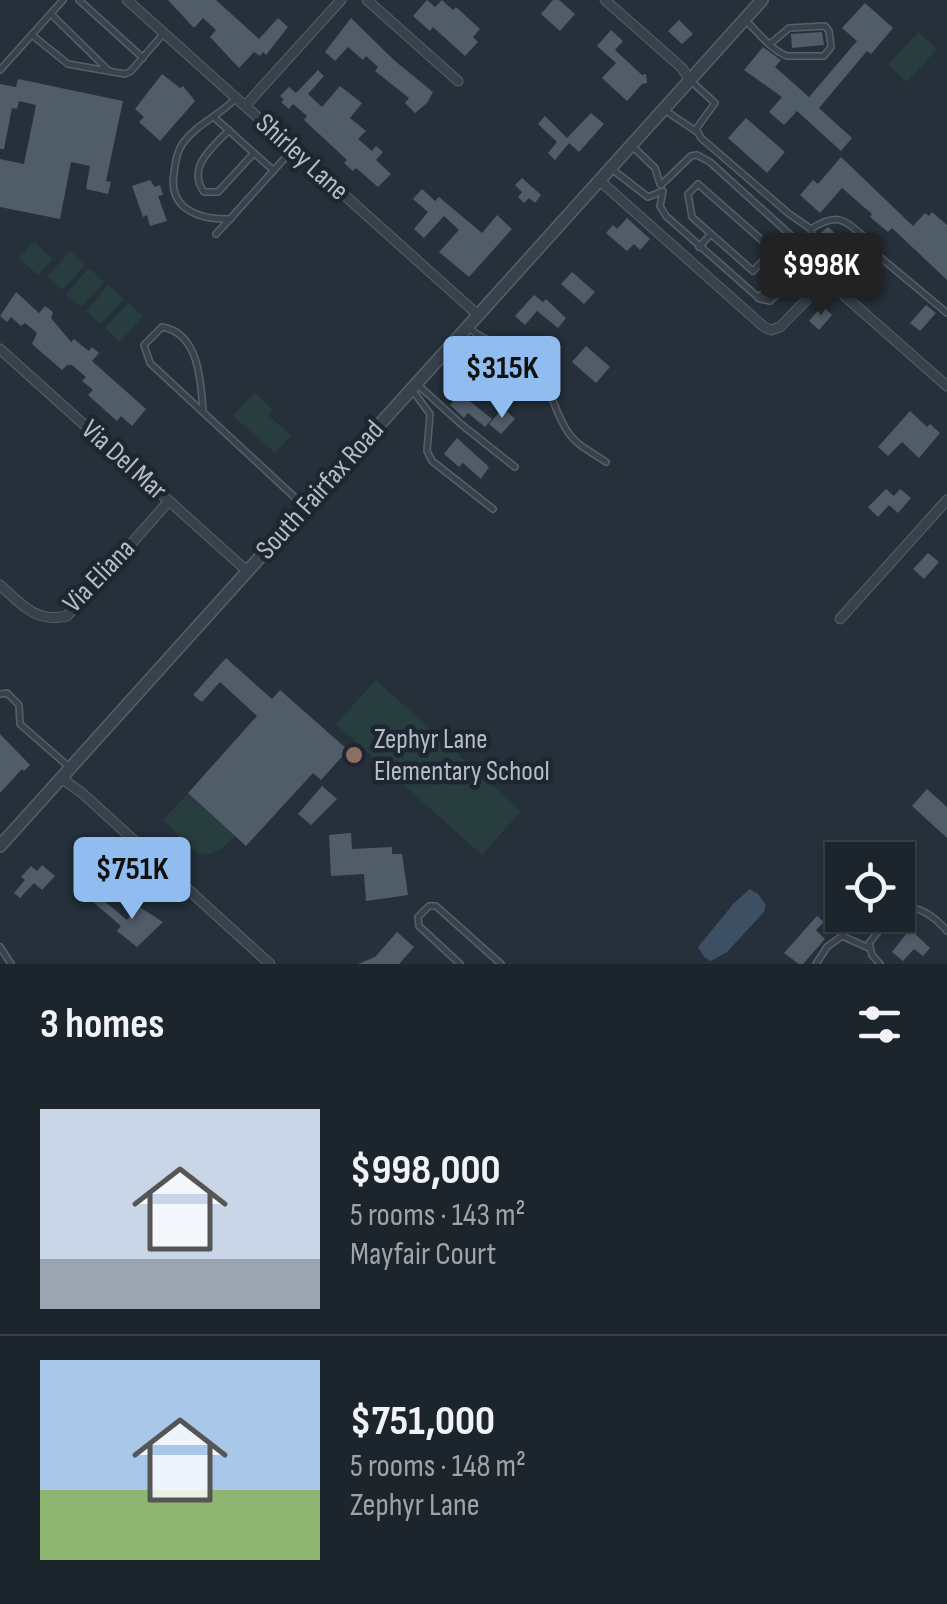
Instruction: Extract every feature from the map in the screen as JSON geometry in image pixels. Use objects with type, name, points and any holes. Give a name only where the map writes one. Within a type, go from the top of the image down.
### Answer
[{"type":"street","name":"Shirley Lane","points":[[127,0],[478,314]]},
{"type":"street","points":[[245,106],[340,0]]},
{"type":"street","points":[[367,0],[458,82]]},
{"type":"street","points":[[605,0],[682,68],[688,79]]},
{"type":"street","name":"South Fairfax Road","points":[[0,846],[762,0]]},
{"type":"street","points":[[600,180],[764,328],[780,327],[818,287],[830,283],[947,386]]},
{"type":"street","name":"Via Del Mar","points":[[0,349],[247,571]]},
{"type":"street","name":"Via Eliana","points":[[0,585],[33,615],[52,620],[68,616],[169,500]]},
{"type":"street","points":[[840,620],[945,506]]},
{"type":"street","points":[[65,773],[82,794],[270,964]]},
{"type":"lane","points":[[0,70],[64,0]]},
{"type":"lane","points":[[79,0],[142,58]]},
{"type":"lane","points":[[51,14],[110,72]]},
{"type":"lane","points":[[744,19],[782,56],[824,56],[831,47],[830,31],[825,26],[789,28],[770,44]]},
{"type":"lane","points":[[32,35],[68,64],[128,73],[164,33]]},
{"type":"lane","points":[[688,79],[716,103],[697,132]]},
{"type":"lane","points":[[230,219],[199,217],[188,212],[172,184],[180,147],[200,124],[216,118],[236,98]]},
{"type":"lane","points":[[663,108],[811,229],[812,238],[834,259],[850,266],[869,248],[869,242],[839,219],[827,218],[811,229]]},
{"type":"lane","points":[[216,118],[274,171]]},
{"type":"lane","points":[[229,130],[200,160],[198,179],[204,192],[218,192],[254,152]]},
{"type":"lane","points":[[630,144],[655,168],[662,188],[660,206],[666,216],[758,298],[770,302],[809,266],[834,259]]},
{"type":"lane","points":[[216,234],[293,149]]},
{"type":"lane","points":[[610,168],[648,197],[662,188],[691,156],[710,162],[797,241],[798,251],[789,266],[758,298]]},
{"type":"lane","points":[[698,184],[773,250],[753,272],[711,234],[692,217],[688,194],[698,184]]},
{"type":"lane","points":[[698,247],[711,234]]},
{"type":"lane","points":[[869,248],[947,313]]},
{"type":"lane","points":[[467,326],[486,341],[503,343],[522,354],[552,392],[568,434],[606,462]]},
{"type":"lane","points":[[203,412],[201,377],[185,337],[162,327],[144,345],[144,354],[203,412],[305,507]]},
{"type":"lane","points":[[414,386],[515,467]]},
{"type":"lane","points":[[414,386],[430,414],[427,450],[432,461],[493,509]]},
{"type":"lane","points":[[0,694],[6,694],[19,705],[20,724],[65,773]]},
{"type":"lane","points":[[460,964],[419,926],[418,917],[429,906],[436,906],[502,964]]},
{"type":"lane","points":[[915,908],[947,930]]},
{"type":"lane","points":[[869,948],[878,932]]},
{"type":"lane","points":[[816,964],[834,939],[842,936],[869,948],[880,964]]},
{"type":"lane","points":[[0,948],[11,964]]},
{"type":"green space","points":[[918,32],[937,49],[907,82],[888,65]]},
{"type":"green space","points":[[34,242],[53,259],[38,275],[19,258]]},
{"type":"green space","points":[[70,251],[85,265],[62,290],[47,277]]},
{"type":"green space","points":[[89,268],[104,282],[81,307],[66,294]]},
{"type":"green space","points":[[108,285],[124,299],[101,324],[86,311]]},
{"type":"green space","points":[[128,303],[143,316],[120,342],[105,328]]},
{"type":"green space","points":[[254,392],[273,410],[269,416],[291,435],[275,453],[233,416]]},
{"type":"green space","points":[[376,680],[521,811],[482,855],[336,724]]},
{"type":"green space","points":[[188,793],[235,836],[212,853],[196,852],[163,820]]},
{"type":"water","points":[[750,889],[766,905],[764,912],[727,952],[711,961],[704,957],[698,947]]},
{"type":"building","points":[[168,0],[216,0],[259,39],[278,18],[288,27],[266,55],[254,52],[239,68],[210,37],[216,30],[203,18],[194,28]]},
{"type":"building","points":[[427,0],[435,7],[442,0],[453,10],[456,7],[480,29],[473,37],[478,42],[465,56],[433,27],[430,31],[413,16]]},
{"type":"building","points":[[553,0],[559,0],[575,14],[560,31],[541,14]]},
{"type":"building","points":[[865,3],[893,28],[871,54],[867,51],[819,108],[852,138],[841,151],[797,111],[784,125],[769,112],[782,97],[744,70],[763,47],[781,60],[775,67],[809,97],[857,41],[842,28]]},
{"type":"building","points":[[351,18],[433,92],[415,113],[405,103],[409,98],[375,71],[378,67],[366,56],[363,60],[348,47],[335,61],[325,52]]},
{"type":"building","points":[[679,20],[693,34],[682,44],[668,31]]},
{"type":"building","points":[[611,30],[623,41],[615,50],[642,75],[646,74],[647,83],[627,101],[602,78],[616,63],[597,46]]},
{"type":"building","points":[[822,32],[824,45],[792,48],[791,34]]},
{"type":"building","points":[[318,70],[324,76],[308,94],[322,107],[340,86],[362,103],[350,118],[366,131],[358,139],[372,151],[376,146],[383,152],[376,160],[391,174],[378,187],[344,163],[347,160],[304,120],[307,116],[293,104],[289,109],[281,102],[284,100],[280,96],[289,87],[296,93]]},
{"type":"building","points":[[162,74],[180,88],[183,86],[195,101],[160,141],[139,122],[144,117],[135,109]]},
{"type":"building","points":[[18,79],[123,101],[106,181],[111,182],[108,194],[86,189],[90,166],[71,162],[60,219],[0,207],[0,159],[24,164],[36,105],[19,101],[17,109],[12,108],[4,149],[0,149],[0,84],[16,87]]},
{"type":"building","points":[[591,113],[604,124],[579,152],[569,143],[555,160],[548,153],[557,142],[538,124],[545,116],[567,138]]},
{"type":"building","points":[[746,118],[785,152],[767,173],[728,138]]},
{"type":"building","points":[[841,157],[913,226],[925,213],[929,216],[932,212],[947,225],[947,280],[892,228],[888,232],[870,217],[872,214],[842,188],[820,213],[800,195],[813,180],[818,184]]},
{"type":"building","points":[[522,178],[541,195],[535,203],[529,198],[524,203],[518,197],[522,192],[515,185]]},
{"type":"building","points":[[150,180],[155,187],[160,185],[163,195],[158,196],[167,221],[150,226],[132,186]]},
{"type":"building","points":[[422,189],[435,201],[439,197],[482,233],[497,215],[512,229],[469,277],[439,252],[459,230],[444,216],[424,238],[414,229],[428,212],[413,199]]},
{"type":"building","points":[[627,218],[650,239],[640,250],[634,244],[627,251],[606,233],[613,225],[617,229]]},
{"type":"building","points":[[828,227],[847,244],[838,254],[818,235]]},
{"type":"building","points":[[572,272],[595,292],[584,304],[561,284]]},
{"type":"building","points":[[16,292],[39,313],[45,306],[53,312],[51,318],[71,342],[74,339],[89,351],[92,347],[99,353],[92,361],[146,409],[132,426],[121,416],[117,421],[88,395],[93,390],[82,381],[86,377],[72,365],[62,370],[32,344],[37,333],[25,323],[21,326],[11,317],[7,322],[0,316]]},
{"type":"building","points":[[534,295],[543,302],[546,299],[566,318],[558,328],[537,311],[525,325],[515,316]]},
{"type":"building","points":[[926,305],[936,313],[920,331],[910,323]]},
{"type":"building","points":[[822,306],[832,315],[819,330],[809,321]]},
{"type":"building","points":[[586,346],[610,367],[596,383],[572,362]]},
{"type":"building","points":[[503,352],[514,360],[490,388],[483,381],[467,399],[492,419],[485,427],[468,413],[464,418],[450,405],[454,401],[451,398],[487,362],[491,365]]},
{"type":"building","points":[[503,408],[515,419],[501,434],[489,424]]},
{"type":"building","points":[[910,411],[940,433],[919,458],[902,442],[888,456],[878,447]]},
{"type":"building","points":[[457,438],[489,467],[481,479],[463,463],[459,467],[444,454]]},
{"type":"building","points":[[886,489],[894,496],[900,489],[911,498],[898,513],[889,505],[878,517],[868,507]]},
{"type":"building","points":[[928,553],[939,562],[924,579],[913,569]]},
{"type":"building","points":[[226,658],[272,699],[280,690],[348,750],[321,780],[313,773],[246,846],[188,793],[257,716],[220,682],[202,702],[193,695]]},
{"type":"building","points":[[0,734],[30,765],[0,793]]},
{"type":"building","points":[[322,786],[337,799],[311,825],[298,814]]},
{"type":"building","points":[[927,789],[947,807],[947,838],[912,806]]},
{"type":"building","points":[[351,833],[352,849],[392,847],[392,854],[402,854],[408,895],[366,901],[364,874],[331,876],[329,835]]},
{"type":"building","points":[[42,865],[55,876],[42,890],[34,883],[20,898],[14,893],[25,880],[21,877],[31,866],[37,871]]},
{"type":"building","points":[[97,895],[127,920],[138,906],[163,922],[137,947],[117,931],[121,926],[92,901]]},
{"type":"building","points":[[817,916],[824,922],[816,930],[825,939],[799,964],[784,953]]},
{"type":"building","points":[[397,932],[414,947],[399,964],[358,964],[375,957]]},
{"type":"building","points":[[908,932],[913,932],[930,948],[923,956],[914,949],[903,961],[892,952]]},
{"type":"place","name":"Zephyr Lane Elementary School","points":[[354,755]]}]
